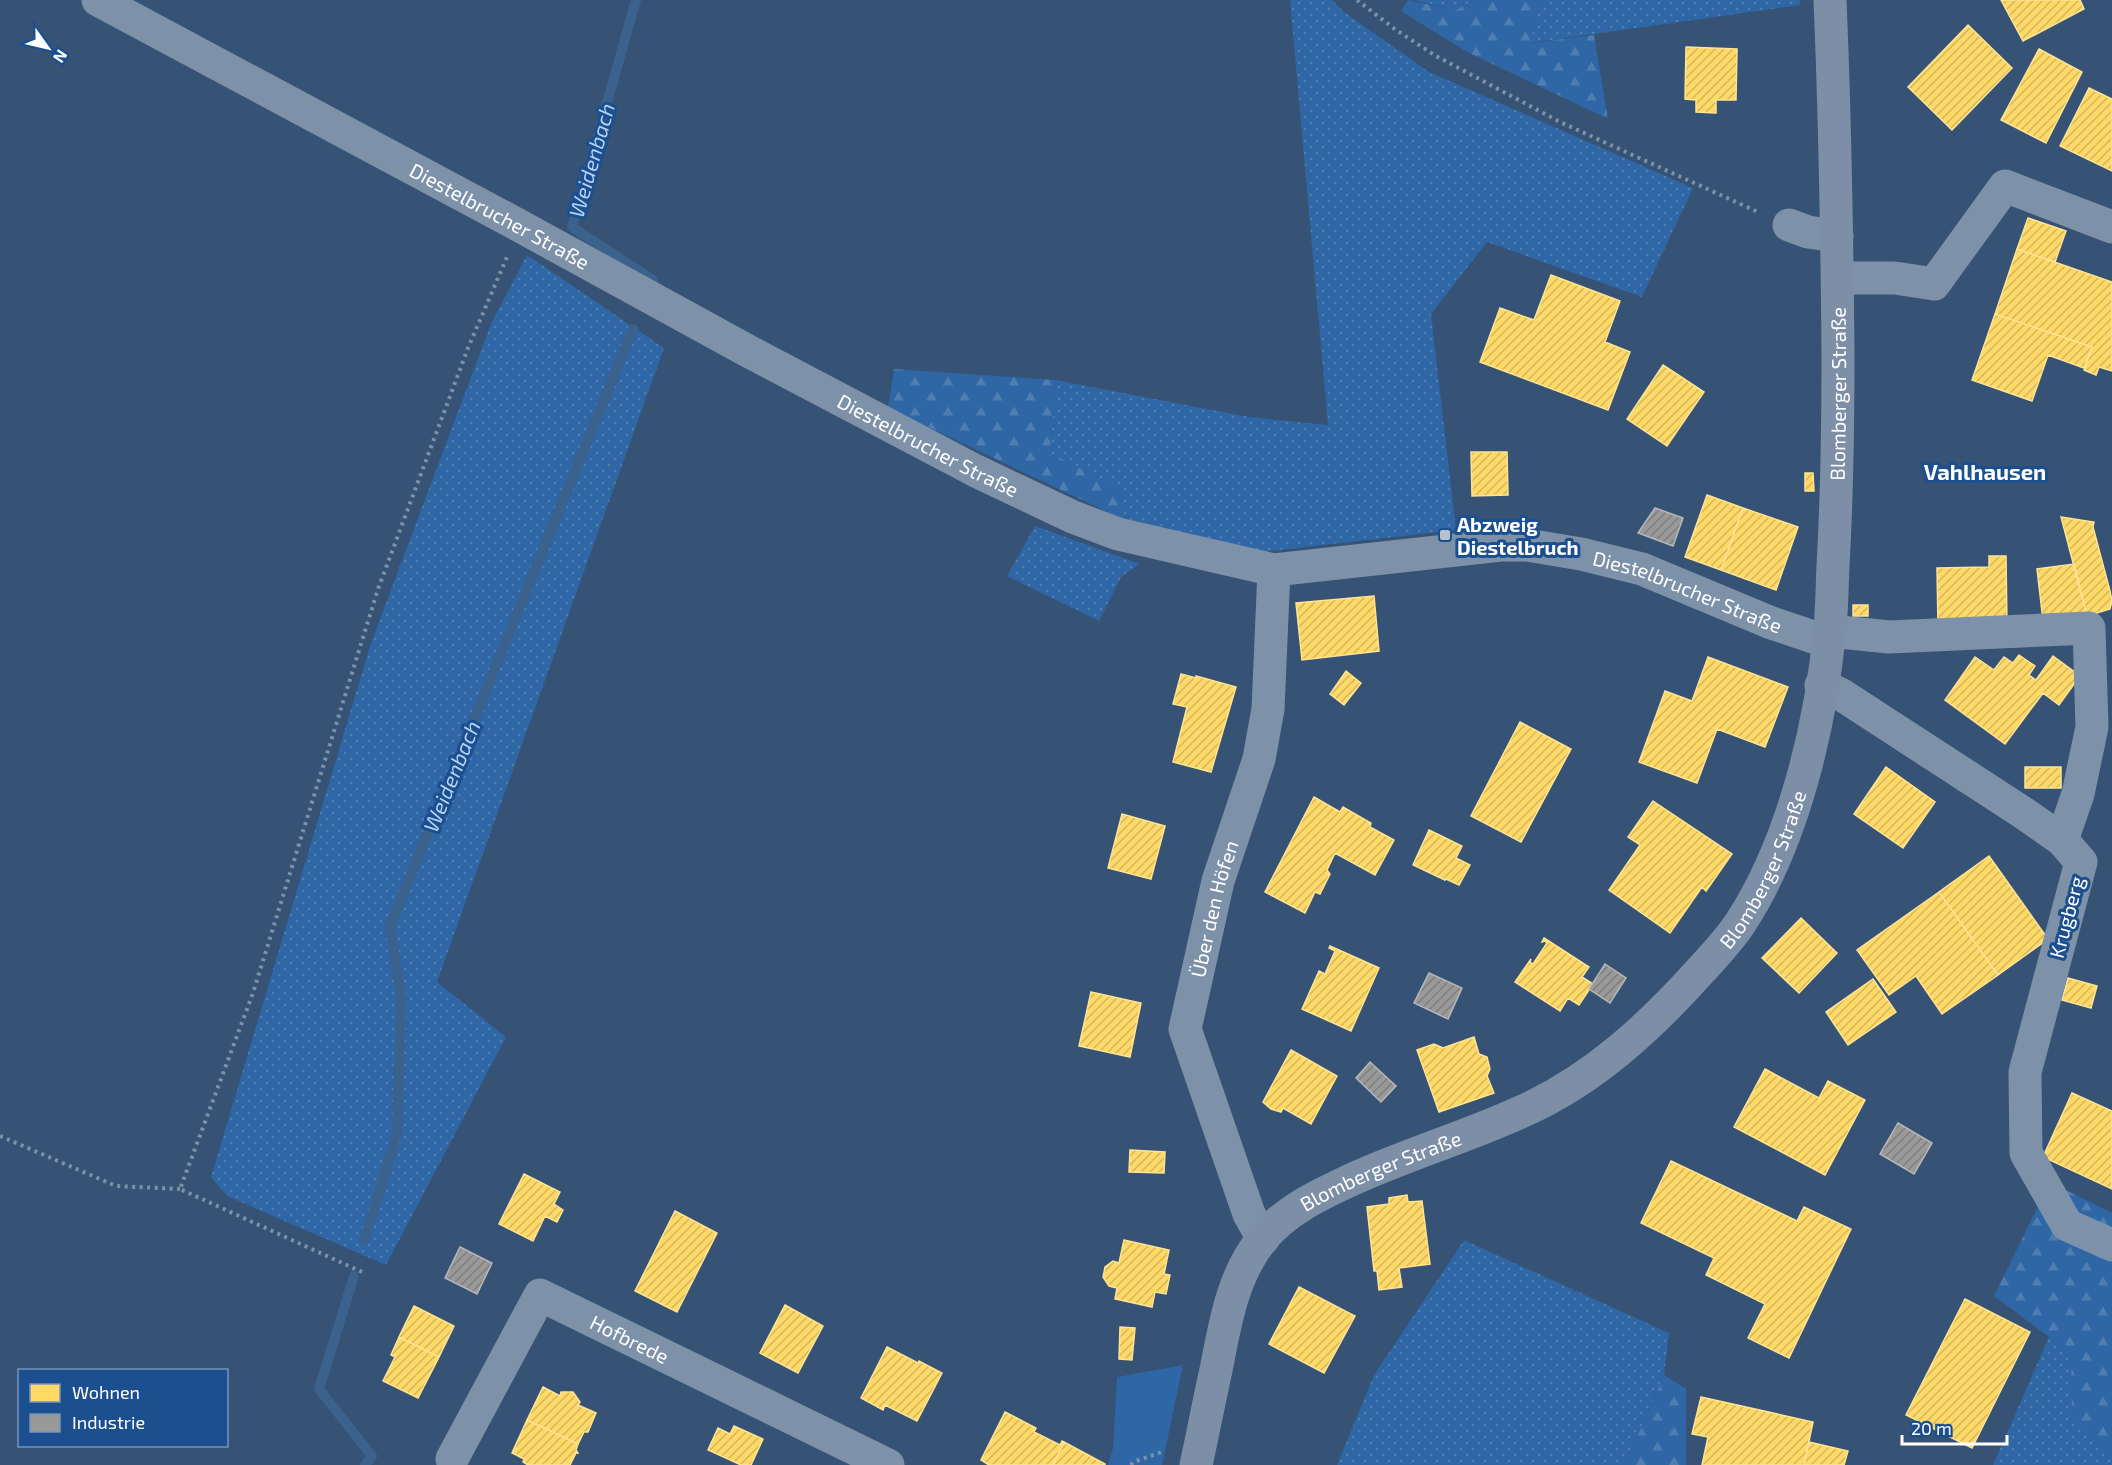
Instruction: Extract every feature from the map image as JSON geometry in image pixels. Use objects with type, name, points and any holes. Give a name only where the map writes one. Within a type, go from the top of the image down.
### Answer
[{"type":"main road","name":"Blomberger Straße","points":[[1185,1456],[1230,1299],[1245,1266],[1263,1239],[1283,1218],[1313,1197],[1367,1172],[1525,1111],[1576,1083],[1623,1047],[1672,1002],[1739,926],[1762,887],[1784,836],[1801,784],[1813,735],[1829,637],[1838,468],[1838,236],[1830,0]]},
{"type":"street","name":"Diestelbrucher Straße","points":[[98,0],[748,351],[1024,495],[1118,534],[1274,570],[1501,545],[1527,545],[1581,554],[1642,570],[1769,622],[1829,637],[1889,637],[2089,628],[2092,727],[2078,794],[2062,840]]},
{"type":"street","points":[[1838,278],[1895,278],[1934,284],[2005,186],[2112,227]]},
{"type":"street","points":[[1789,225],[1808,232],[1838,236]]},
{"type":"street","name":"Über den Höfen","points":[[1263,1239],[1249,1214],[1185,1029],[1218,881],[1259,759],[1268,709],[1274,570]]},
{"type":"street","name":"Krugberg","points":[[1821,685],[1842,695],[2025,814],[2062,840],[2081,862],[2025,1072],[2026,1153],[2067,1225],[2112,1245]]},
{"type":"street","name":"Hofbrede","points":[[452,1459],[540,1295],[888,1465]]},
{"type":"path","points":[[1357,0],[1396,30],[1436,56],[1560,122],[1789,225]]},
{"type":"path","points":[[180,1189],[253,993],[378,589],[468,348],[520,226]]},
{"type":"path","points":[[0,1136],[116,1186],[180,1189],[362,1272]]},
{"type":"path","points":[[1131,1465],[1133,1462],[1185,1456]]},
{"type":"green space","points":[[1290,0],[1332,0],[1344,12],[1429,72],[1693,188],[1642,297],[1487,242],[1431,314],[1456,530],[1261,552],[1118,517],[1050,453],[1055,380],[1249,417],[1328,425]]},
{"type":"green space","points":[[1408,0],[1456,10],[1474,0],[1542,0],[1535,17],[1531,43],[1594,35],[1608,119],[1467,52],[1401,11]]},
{"type":"green space","points":[[1413,0],[1474,0],[1456,10]]},
{"type":"green space","points":[[1542,0],[1800,0],[1800,5],[1530,43],[1535,17]]},
{"type":"green space","points":[[527,255],[664,348],[437,982],[506,1037],[386,1265],[227,1196],[211,1177],[371,643],[491,324]]},
{"type":"green space","points":[[894,369],[1055,380],[1050,453],[1124,490],[1118,517],[888,408]]},
{"type":"green space","points":[[1035,526],[1140,564],[1121,577],[1099,621],[1007,576]]},
{"type":"green space","points":[[2050,1182],[2112,1213],[2112,1453],[2072,1419],[2071,1361],[2049,1337],[1994,1296]]},
{"type":"green space","points":[[1464,1240],[1669,1333],[1664,1375],[1625,1465],[1337,1465],[1374,1375]]},
{"type":"green space","points":[[2049,1337],[2071,1361],[2073,1419],[2112,1453],[2112,1465],[1993,1465]]},
{"type":"green space","points":[[1183,1365],[1162,1465],[1108,1465],[1113,1448],[1117,1377]]},
{"type":"green space","points":[[1664,1375],[1686,1389],[1686,1465],[1625,1465]]},
{"type":"building: Wohnen","points":[[2001,0],[2080,0],[2084,9],[2023,41]]},
{"type":"building: Wohnen","points":[[1968,25],[2012,68],[1952,130],[1908,87]]},
{"type":"building: Wohnen","points":[[1686,47],[1737,49],[1736,100],[1716,100],[1716,113],[1696,112],[1696,100],[1685,99]]},
{"type":"building: Wohnen","points":[[2039,49],[2082,72],[2046,143],[2001,120]]},
{"type":"building: Wohnen","points":[[2089,88],[2112,99],[2112,171],[2060,146]]},
{"type":"building: Wohnen","points":[[2028,218],[2066,231],[2055,262],[2017,249]]},
{"type":"building: Wohnen","points":[[2017,249],[2112,282],[2112,371],[2099,367],[2096,375],[2084,370],[2092,347],[1995,314]]},
{"type":"building: Wohnen","points":[[1551,275],[1620,301],[1605,342],[1630,352],[1608,410],[1480,362],[1500,308],[1534,320]]},
{"type":"building: Wohnen","points":[[1995,314],[2092,347],[2084,368],[2048,355],[2032,401],[1972,380]]},
{"type":"building: Wohnen","points":[[1663,365],[1704,392],[1667,446],[1627,419]]},
{"type":"building: Wohnen","points":[[1471,452],[1507,452],[1508,495],[1472,496]]},
{"type":"building: Wohnen","points":[[1805,473],[1813,473],[1814,491],[1805,491]]},
{"type":"building: Wohnen","points":[[1707,495],[1743,508],[1721,570],[1685,557]]},
{"type":"building: Wohnen","points":[[1743,508],[1798,527],[1776,590],[1721,570]]},
{"type":"building: Wohnen","points":[[2061,517],[2094,522],[2093,527],[2112,601],[2110,609],[2087,616]]},
{"type":"building: Wohnen","points":[[1989,556],[2006,556],[2007,626],[1938,627],[1937,568],[1989,567]]},
{"type":"building: Wohnen","points":[[2074,564],[2087,616],[2043,621],[2037,569]]},
{"type":"building: Wohnen","points":[[1374,596],[1379,651],[1302,660],[1296,603]]},
{"type":"building: Wohnen","points":[[1853,605],[1868,605],[1868,616],[1853,616]]},
{"type":"building: Wohnen","points":[[2019,655],[2035,666],[2029,675],[2036,680],[2053,656],[2080,676],[2059,705],[2043,693],[2005,744],[1945,700],[1975,657],[1994,670],[2004,657],[2013,663]]},
{"type":"building: Wohnen","points":[[1708,657],[1788,687],[1765,747],[1717,729],[1697,783],[1639,762],[1665,691],[1692,701]]},
{"type":"building: Wohnen","points":[[1346,671],[1361,683],[1344,705],[1330,694]]},
{"type":"building: Wohnen","points":[[1181,674],[1236,687],[1211,772],[1173,762],[1187,707],[1173,704]]},
{"type":"building: Wohnen","points":[[1520,722],[1571,749],[1521,842],[1471,816]]},
{"type":"building: Wohnen","points":[[1886,767],[1935,802],[1903,848],[1854,814]]},
{"type":"building: Wohnen","points":[[2025,767],[2061,767],[2061,788],[2025,788]]},
{"type":"building: Wohnen","points":[[1314,797],[1340,812],[1343,807],[1371,823],[1370,827],[1394,840],[1375,875],[1335,853],[1327,870],[1330,874],[1320,894],[1315,892],[1305,913],[1265,892]]},
{"type":"building: Wohnen","points":[[1653,801],[1732,854],[1706,891],[1702,887],[1670,933],[1609,890],[1640,845],[1628,837]]},
{"type":"building: Wohnen","points":[[1122,814],[1165,826],[1151,879],[1108,868]]},
{"type":"building: Wohnen","points":[[1429,830],[1462,846],[1456,858],[1470,865],[1459,885],[1413,865]]},
{"type":"building: Wohnen","points":[[1989,856],[2048,939],[1998,975],[1939,892]]},
{"type":"building: Wohnen","points":[[1939,892],[1998,975],[1942,1014],[1916,976],[1889,995],[1857,950]]},
{"type":"building: Wohnen","points":[[1801,918],[1837,953],[1799,993],[1762,958]]},
{"type":"building: Wohnen","points":[[1544,938],[1589,967],[1582,977],[1593,984],[1579,1005],[1568,998],[1560,1011],[1515,982],[1531,959],[1530,962],[1533,964],[1547,943],[1542,942]]},
{"type":"building: Wohnen","points":[[1330,946],[1379,968],[1351,1031],[1302,1009],[1319,971],[1325,974],[1335,951],[1329,948]]},
{"type":"building: Wohnen","points":[[2068,978],[2097,986],[2091,1008],[2062,1000]]},
{"type":"building: Wohnen","points":[[1873,979],[1896,1012],[1848,1045],[1826,1012]]},
{"type":"building: Wohnen","points":[[1091,992],[1141,1003],[1130,1057],[1079,1046]]},
{"type":"building: Wohnen","points":[[1474,1037],[1479,1054],[1487,1057],[1490,1069],[1487,1076],[1494,1093],[1439,1112],[1417,1050],[1434,1044],[1443,1048]]},
{"type":"building: Wohnen","points":[[1291,1050],[1337,1076],[1311,1124],[1283,1108],[1281,1112],[1271,1109],[1263,1102]]},
{"type":"building: Wohnen","points":[[1765,1069],[1819,1098],[1828,1081],[1865,1100],[1825,1175],[1734,1127]]},
{"type":"building: Wohnen","points":[[2072,1093],[2112,1111],[2112,1189],[2043,1157]]},
{"type":"building: Wohnen","points":[[1130,1150],[1165,1152],[1164,1173],[1129,1172]]},
{"type":"building: Wohnen","points":[[1671,1161],[1797,1221],[1804,1207],[1851,1229],[1789,1358],[1748,1338],[1765,1304],[1706,1275],[1714,1258],[1641,1223]]},
{"type":"building: Wohnen","points":[[524,1174],[560,1192],[554,1204],[563,1210],[557,1222],[545,1216],[533,1241],[499,1224]]},
{"type":"building: Wohnen","points":[[1407,1195],[1408,1202],[1422,1201],[1430,1264],[1399,1268],[1402,1287],[1379,1290],[1377,1271],[1374,1271],[1367,1207],[1389,1204],[1389,1198]]},
{"type":"building: Wohnen","points":[[675,1211],[717,1233],[677,1312],[635,1291]]},
{"type":"building: Wohnen","points":[[1124,1240],[1169,1250],[1164,1274],[1170,1275],[1166,1294],[1155,1292],[1152,1307],[1115,1299],[1117,1288],[1109,1286],[1103,1277],[1105,1267],[1113,1261],[1119,1263]]},
{"type":"building: Wohnen","points":[[1299,1287],[1355,1316],[1324,1373],[1269,1344]]},
{"type":"building: Wohnen","points":[[1965,1299],[2030,1332],[1972,1448],[1906,1415]]},
{"type":"building: Wohnen","points":[[785,1305],[823,1326],[798,1373],[760,1353]]},
{"type":"building: Wohnen","points":[[414,1306],[454,1326],[439,1357],[399,1337]]},
{"type":"building: Wohnen","points":[[1120,1327],[1135,1328],[1132,1360],[1119,1359]]},
{"type":"building: Wohnen","points":[[399,1337],[439,1357],[418,1398],[383,1381],[395,1357],[391,1355]]},
{"type":"building: Wohnen","points":[[887,1347],[942,1373],[917,1421],[885,1405],[883,1410],[861,1398]]},
{"type":"building: Wohnen","points":[[543,1387],[560,1396],[561,1392],[573,1392],[580,1402],[578,1405],[596,1413],[588,1432],[584,1432],[578,1444],[527,1420]]},
{"type":"building: Wohnen","points":[[1701,1397],[1813,1422],[1804,1465],[1702,1465],[1708,1437],[1692,1434]]},
{"type":"building: Wohnen","points":[[1005,1412],[1036,1428],[1034,1432],[1060,1445],[1062,1441],[1064,1442],[1053,1465],[989,1465],[981,1460]]},
{"type":"building: Wohnen","points":[[527,1420],[578,1444],[576,1450],[578,1453],[570,1465],[528,1465],[523,1462],[524,1459],[512,1453]]},
{"type":"building: Wohnen","points":[[734,1426],[763,1439],[751,1465],[741,1465],[708,1450],[718,1428],[730,1434]]},
{"type":"building: Wohnen","points":[[1064,1442],[1105,1464],[1105,1465],[1053,1465]]},
{"type":"building: Wohnen","points":[[1809,1442],[1848,1451],[1844,1465],[1804,1465]]},
{"type":"building: Industrie","points":[[1655,508],[1683,518],[1673,546],[1638,533]]},
{"type":"building: Industrie","points":[[1605,964],[1626,978],[1610,1003],[1589,989]]},
{"type":"building: Industrie","points":[[1429,973],[1462,988],[1448,1019],[1414,1003]]},
{"type":"building: Industrie","points":[[1370,1062],[1396,1086],[1381,1102],[1356,1078]]},
{"type":"building: Industrie","points":[[1898,1123],[1932,1143],[1914,1174],[1880,1154]]},
{"type":"building: Industrie","points":[[460,1247],[492,1263],[477,1294],[445,1278]]},
{"type":"waterway","name":"Weidenbach","points":[[636,0],[572,227],[653,280]]},
{"type":"waterway","name":"Weidenbach","points":[[364,1241],[397,1134],[401,997],[390,926],[633,329]]},
{"type":"waterway","name":"Weidenbach","points":[[354,1276],[319,1389],[372,1456],[365,1465]]},
{"type":"place","name":"Abzweig Diestelbruch","points":[[1445,535]]},
{"type":"district","name":"Vahlhausen","points":[[1985,471]]}]
